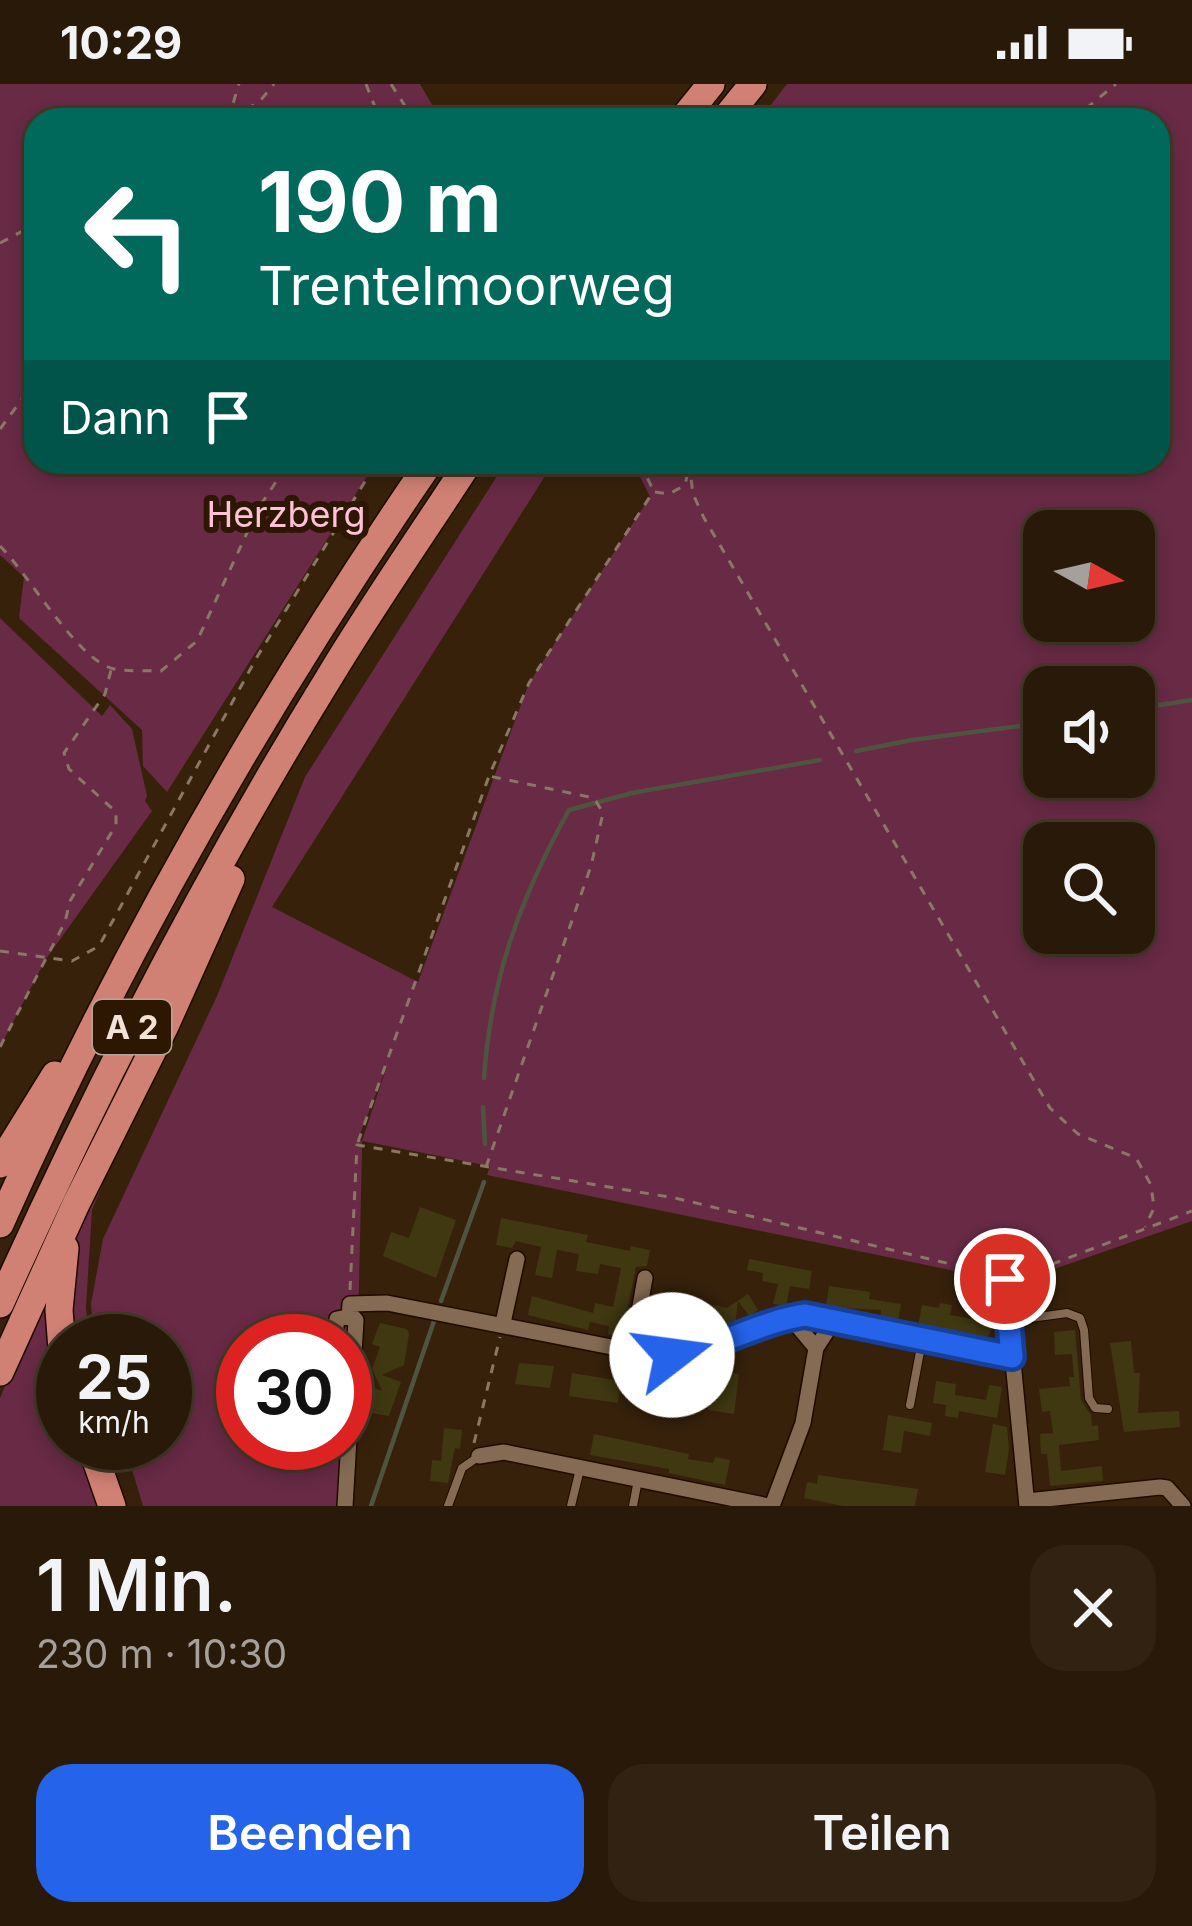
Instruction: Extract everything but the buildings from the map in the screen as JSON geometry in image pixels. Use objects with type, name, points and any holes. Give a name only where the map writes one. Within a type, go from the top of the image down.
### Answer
[{"type":"highway","points":[[692,108],[711,84]]},
{"type":"highway","points":[[734,108],[753,84]]},
{"type":"highway","name":"A 2","points":[[0,1224],[91,1038],[208,818],[304,656],[422,474]]},
{"type":"highway","name":"A 2","points":[[0,1304],[119,1052],[280,759],[461,474]]},
{"type":"highway","points":[[0,1372],[76,1204],[165,1027],[257,824],[280,759]]},
{"type":"highway","points":[[0,1164],[64,1060],[91,1038]]},
{"type":"highway","points":[[60,1314],[63,1257],[76,1204]]},
{"type":"highway","points":[[99,1470],[112,1506]]},
{"type":"street","points":[[503,1323],[517,1259]]},
{"type":"street","points":[[632,1351],[645,1278]]},
{"type":"street","points":[[1005,1279],[1027,1504],[1115,1499],[1167,1489],[1183,1506]]},
{"type":"street","points":[[352,1314],[369,1301],[378,1306],[403,1305],[672,1355],[790,1317],[835,1318],[922,1342],[1012,1357]]},
{"type":"street","points":[[790,1317],[816,1348]]},
{"type":"street","points":[[479,1456],[504,1452],[771,1506],[802,1424],[816,1348],[835,1318]]},
{"type":"street","points":[[345,1506],[346,1470]]},
{"type":"lane","points":[[1008,1321],[1067,1313],[1080,1318],[1089,1398],[1094,1408],[1108,1409]]},
{"type":"lane","points":[[910,1405],[922,1342]]},
{"type":"lane","points":[[448,1506],[462,1468],[479,1456]]},
{"type":"lane","points":[[572,1506],[580,1467]]},
{"type":"lane","points":[[633,1506],[638,1479]]},
{"type":"path","points":[[249,108],[274,84]]},
{"type":"path","points":[[1087,108],[1116,84]]},
{"type":"path","points":[[0,429],[24,396]]},
{"type":"path","points":[[0,546],[22,568],[87,656],[112,668],[161,670],[196,641],[258,509],[281,474]]},
{"type":"path","points":[[0,951],[72,961],[99,946],[257,657],[370,474]]},
{"type":"path","points":[[645,474],[653,492]]},
{"type":"path","points":[[653,492],[669,494],[685,485],[687,474]]},
{"type":"path","points":[[690,474],[704,518],[1050,1108],[1078,1134],[1136,1158],[1150,1184],[1154,1208],[1144,1228]]},
{"type":"path","points":[[352,1314],[357,1144],[489,776],[529,683],[653,492]]},
{"type":"path","points":[[0,1047],[65,922],[70,901],[116,825],[116,812],[69,769],[64,753],[105,694],[112,668]]},
{"type":"path","points":[[485,1169],[591,866],[603,813],[594,798],[489,776]]},
{"type":"path","points":[[357,1144],[674,1198],[1005,1279],[1192,1211]]},
{"type":"path","points":[[479,1456],[472,1439],[503,1323]]},
{"type":"green space","name":"Herzberg","points":[[0,84],[420,84],[434,108],[24,108],[24,474],[368,474],[167,792],[143,766],[142,730],[19,618],[24,577],[0,555]]},
{"type":"green space","points":[[787,84],[1192,84],[1192,1221],[1014,1283],[487,1175],[490,1166],[362,1141],[358,1314],[216,1314],[216,1470],[355,1470],[354,1506],[143,1506],[132,1470],[192,1470],[192,1314],[92,1314],[103,1239],[217,996],[305,777],[498,474],[546,474],[272,907],[418,982],[529,683],[650,497],[639,474],[1170,474],[1170,108],[768,108]],"holes":[[[387,1066],[362,1141],[358,1139]]]},
{"type":"green space","points":[[0,618],[102,716],[110,705],[132,729],[145,801],[152,811],[46,959],[0,1047]]},
{"type":"green space","points":[[115,1154],[92,1210],[87,1314],[67,1314],[68,1263],[77,1230]]},
{"type":"green space","points":[[54,1269],[57,1314],[36,1314],[36,1470],[96,1470],[108,1506],[0,1506],[0,1398]]},
{"type":"waterway","points":[[1155,706],[1192,700]]},
{"type":"waterway","points":[[856,751],[1023,726]]},
{"type":"waterway","points":[[484,1078],[493,1006],[511,939],[569,810],[632,793],[820,760]]},
{"type":"waterway","points":[[483,1107],[485,1144]]},
{"type":"waterway","points":[[441,1301],[484,1182]]},
{"type":"waterway","points":[[371,1506],[434,1321]]},
{"type":"route","points":[[672,1355],[712,1348],[770,1322],[805,1315],[1012,1357],[1005,1279]]}]
